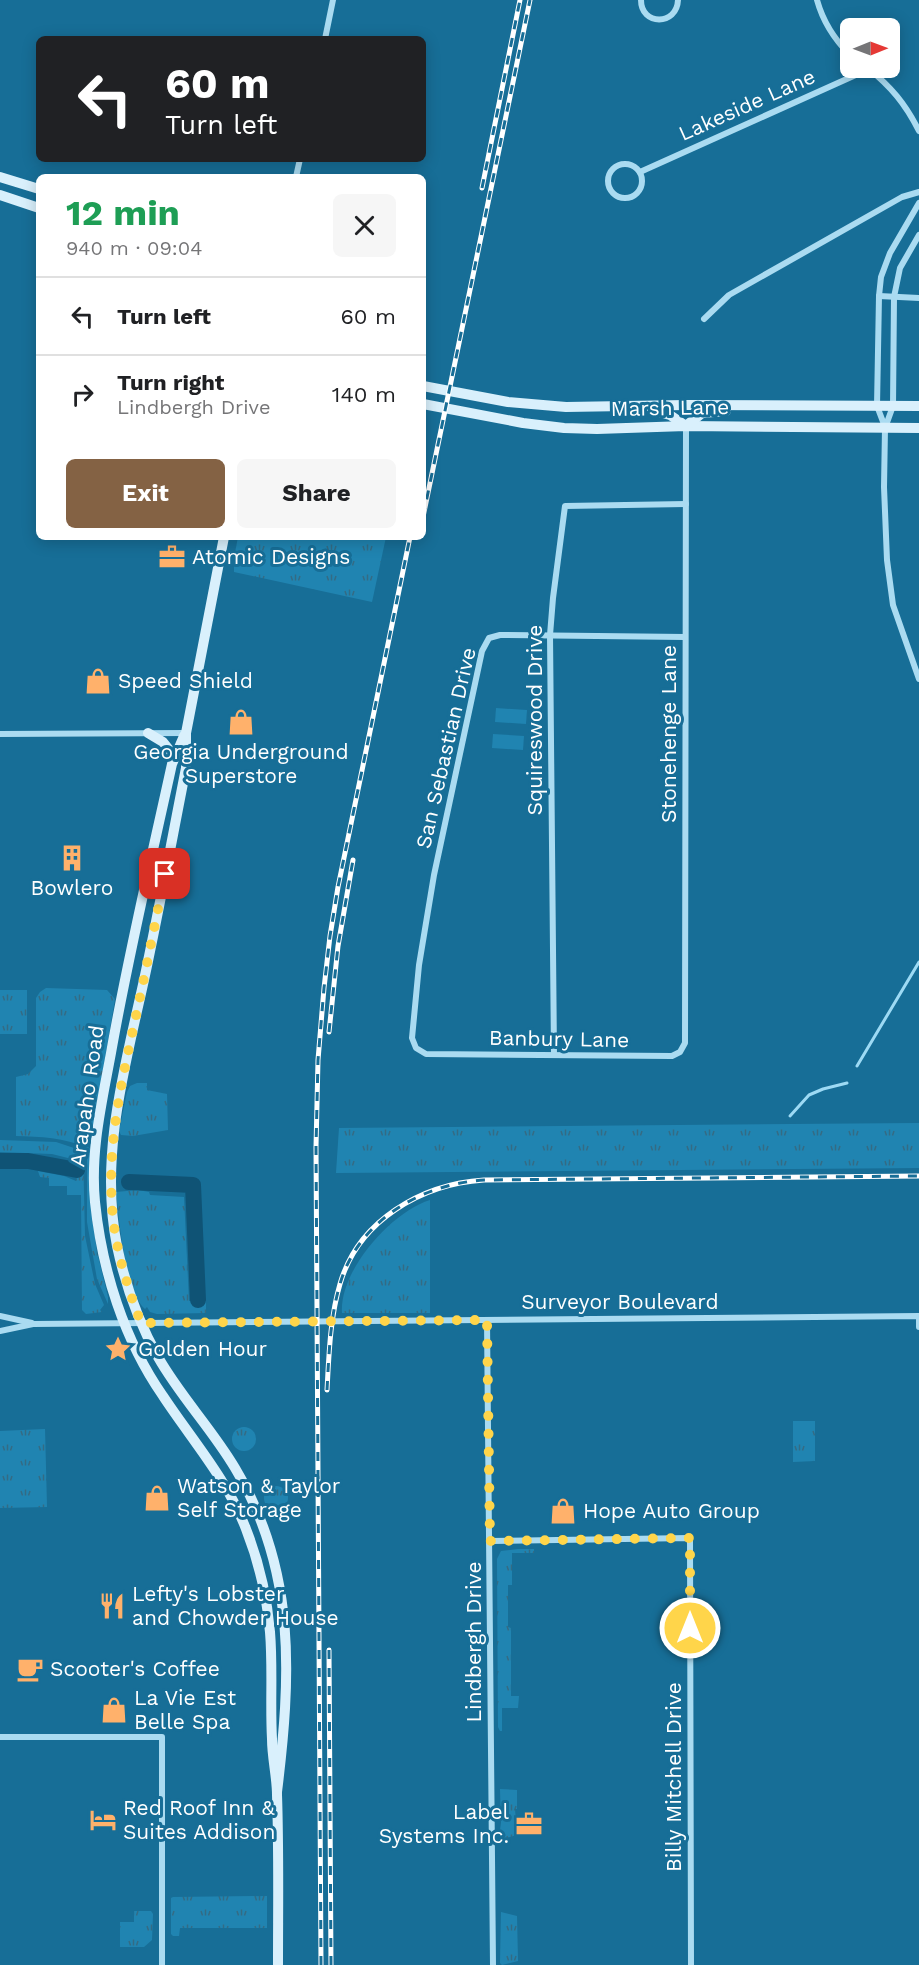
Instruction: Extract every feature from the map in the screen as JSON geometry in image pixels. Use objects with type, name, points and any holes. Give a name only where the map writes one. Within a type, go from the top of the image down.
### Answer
[{"type":"main road","points":[[0,177],[36,188]]},
{"type":"main road","points":[[0,195],[36,207]]},
{"type":"main road","name":"Marsh Lane","points":[[426,387],[508,402],[566,407],[919,406]]},
{"type":"main road","name":"Marsh Lane","points":[[426,405],[523,423],[564,428],[686,426],[919,428]]},
{"type":"main road","points":[[639,406],[670,415],[686,426],[702,413],[736,410],[741,405]]},
{"type":"main road","name":"Arapaho Road","points":[[223,540],[186,733],[186,768],[122,1079],[112,1140],[111,1183],[117,1246],[141,1323],[158,1358],[218,1442],[249,1493],[273,1559],[287,1632],[288,1668],[284,1737],[277,1792]]},
{"type":"main road","name":"Arapaho Road","points":[[186,733],[172,764],[124,979],[99,1120],[94,1160],[95,1201],[102,1242],[125,1323],[134,1346],[162,1395],[210,1461],[234,1501],[246,1527],[259,1568],[266,1605],[271,1659],[272,1741],[277,1792],[278,1965]]},
{"type":"main road","points":[[147,734],[163,742],[175,757]]},
{"type":"main road","points":[[234,1501],[249,1493]]},
{"type":"street","points":[[326,36],[333,0]]},
{"type":"street","points":[[641,0],[644,12],[651,18],[659,20],[668,18],[675,12],[678,0]]},
{"type":"street","points":[[817,0],[827,27],[840,45]]},
{"type":"street","name":"Lakeside Lane","points":[[640,172],[846,78]]},
{"type":"street","points":[[879,78],[893,90],[911,114],[919,131]]},
{"type":"street","points":[[623,164],[632,165],[640,172],[642,182],[639,191],[632,197],[622,198],[613,194],[608,186],[608,176],[614,168],[623,164]]},
{"type":"street","points":[[704,319],[729,295],[902,197],[919,192]]},
{"type":"street","points":[[885,428],[877,406],[879,296],[885,262],[919,203]]},
{"type":"street","points":[[919,235],[900,268],[894,297],[893,406],[885,428],[884,529],[893,605],[919,679]]},
{"type":"street","points":[[879,296],[919,298]]},
{"type":"street","name":"Stonehenge Lane","points":[[685,1043],[686,426]]},
{"type":"street","name":"Squireswood Drive","points":[[554,1055],[550,635],[565,506],[686,504]]},
{"type":"street","name":"San Sebastian Drive","points":[[426,1054],[416,1048],[412,1038],[419,965],[434,875],[482,651],[489,638],[500,634],[685,637]]},
{"type":"street","points":[[0,734],[186,733]]},
{"type":"street","name":"Banbury Lane","points":[[426,1054],[672,1056],[680,1052],[685,1043]]},
{"type":"street","name":"Surveyor Boulevard","points":[[0,1316],[33,1324]]},
{"type":"street","points":[[919,1316],[919,1328]]},
{"type":"street","name":"Surveyor Boulevard","points":[[0,1331],[33,1324],[919,1316]]},
{"type":"street","name":"Lindbergh Drive","points":[[487,1320],[493,1965]]},
{"type":"street","name":"Billy Mitchell Drive","points":[[490,1541],[690,1538],[691,1965]]},
{"type":"street","points":[[0,1737],[162,1737],[162,1965]]},
{"type":"green space","points":[[237,540],[385,540],[372,602],[234,572]]},
{"type":"green space","points":[[496,708],[527,710],[526,724],[495,722]]},
{"type":"green space","points":[[493,734],[524,736],[523,750],[492,748]]},
{"type":"green space","points":[[46,988],[107,990],[115,999],[93,1130],[88,1134],[87,1146],[91,1150],[92,1216],[108,1304],[97,1279],[87,1222],[87,1148],[61,1140],[16,1136],[16,1077],[28,1074],[36,1066],[36,998]]},
{"type":"green space","points":[[0,990],[27,990],[27,1034],[0,1034]]},
{"type":"green space","points":[[147,1083],[147,1090],[167,1094],[168,1130],[133,1136],[121,1135],[119,1131],[127,1092],[130,1086]]},
{"type":"green space","points":[[919,1123],[919,1168],[336,1173],[339,1128]]},
{"type":"green space","points":[[0,1140],[56,1142],[83,1151],[85,1236],[95,1284],[104,1305],[100,1310],[102,1312],[86,1314],[82,1310],[81,1195],[67,1195],[67,1186],[49,1186],[49,1178],[40,1177],[38,1171],[76,1181],[80,1161],[52,1154],[0,1152]]},
{"type":"green space","points":[[138,1190],[149,1192],[150,1195],[184,1197],[189,1301],[206,1301],[206,1313],[157,1314],[150,1312],[147,1307],[145,1309],[138,1300],[132,1287],[124,1254],[116,1192]]},
{"type":"green space","points":[[430,1200],[430,1313],[342,1313],[343,1297],[349,1279],[370,1245],[399,1217]]},
{"type":"green space","points":[[793,1421],[815,1421],[815,1461],[793,1462]]},
{"type":"green space","points":[[244,1427],[253,1430],[256,1439],[253,1448],[244,1451],[235,1448],[232,1439],[235,1430]]},
{"type":"green space","points":[[45,1429],[47,1507],[0,1508],[0,1431]]},
{"type":"green space","points":[[276,1486],[284,1490],[288,1498],[284,1506],[276,1510],[268,1506],[264,1498],[268,1490]]},
{"type":"green space","points":[[534,1549],[534,1553],[512,1553],[512,1585],[508,1585],[508,1627],[511,1628],[511,1696],[519,1696],[518,1708],[502,1708],[502,1731],[500,1731],[498,1727],[497,1559],[501,1551]]},
{"type":"green space","points":[[500,1789],[517,1790],[517,1809],[515,1809],[517,1835],[503,1839],[499,1837]]},
{"type":"green space","points":[[267,1896],[267,1928],[180,1928],[179,1936],[171,1934],[171,1898],[173,1897]]},
{"type":"green space","points":[[134,1911],[151,1911],[153,1914],[152,1940],[144,1947],[120,1947],[120,1922],[134,1922]]},
{"type":"green space","points":[[501,1912],[517,1916],[518,1961],[502,1965],[500,1963]]},
{"type":"waterway","points":[[857,1066],[919,962]]},
{"type":"waterway","points":[[790,1116],[809,1095],[847,1083]]},
{"type":"waterway","points":[[0,1161],[28,1161],[77,1170]]},
{"type":"waterway","points":[[129,1182],[193,1185],[198,1300]]},
{"type":"railway","points":[[482,188],[520,0]]},
{"type":"railway","points":[[426,503],[530,0]]},
{"type":"railway","points":[[321,1965],[316,1147],[318,1060],[330,936],[338,887],[409,540]]},
{"type":"railway","points":[[329,1032],[338,946],[353,860]]},
{"type":"railway","points":[[327,1390],[334,1310],[340,1284],[349,1262],[361,1242],[377,1224],[415,1198],[437,1189],[484,1180],[919,1176]]},
{"type":"railway","points":[[329,1650],[331,1965]]},
{"type":"place","name":"Atomic Designs","points":[[172,557]]},
{"type":"place","name":"Speed Shield","points":[[98,681]]},
{"type":"place","name":"Georgia Underground Superstore","points":[[241,722]]},
{"type":"place","name":"Bowlero","points":[[72,858]]},
{"type":"place","name":"Golden Hour","points":[[118,1349]]},
{"type":"place","name":"Watson & Taylor Self Storage","points":[[157,1498]]},
{"type":"place","name":"Hope Auto Group","points":[[563,1511]]},
{"type":"place","name":"Lefty's Lobster and Chowder House","points":[[112,1606]]},
{"type":"place","name":"Scooter's Coffee","points":[[30,1669]]},
{"type":"place","name":"La Vie Est Belle Spa","points":[[114,1710]]},
{"type":"place","name":"Red Roof Inn & Suites Addison","points":[[103,1820]]},
{"type":"place","name":"Label Systems Inc.","points":[[529,1824]]},
{"type":"route","points":[[165,874],[122,1079],[112,1140],[111,1183],[117,1246],[141,1323],[487,1320],[490,1541],[690,1538],[690,1628]]}]
